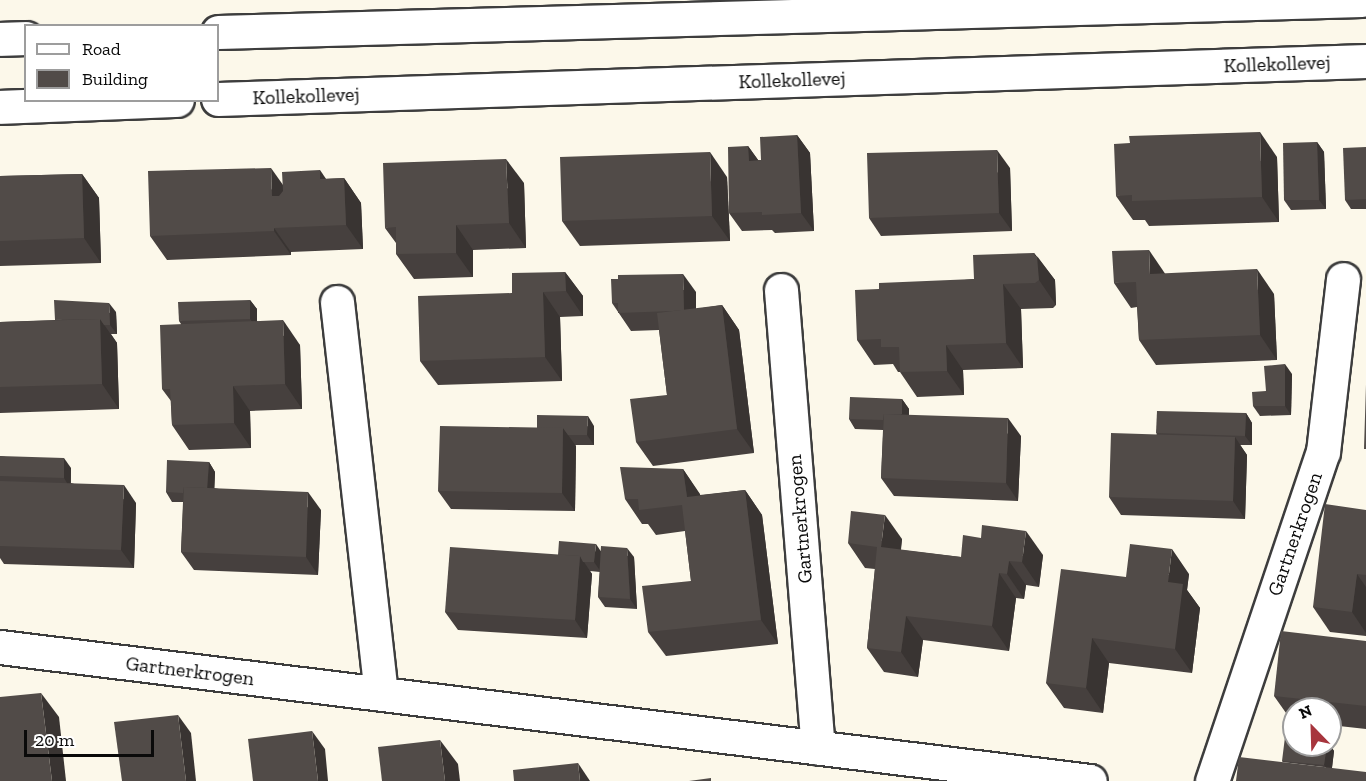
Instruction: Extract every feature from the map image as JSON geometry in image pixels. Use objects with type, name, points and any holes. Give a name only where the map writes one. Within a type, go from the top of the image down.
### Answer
[{"type":"street","points":[[219,32],[1362,0]]},
{"type":"street","points":[[0,39],[24,38]]},
{"type":"street","name":"Kollekollevej","points":[[219,99],[1366,61]]},
{"type":"street","points":[[0,108],[133,102]]},
{"type":"street","name":"Gartnerkrogen","points":[[1212,781],[1323,452],[1343,279]]},
{"type":"street","name":"Gartnerkrogen","points":[[781,290],[818,748]]},
{"type":"street","points":[[336,302],[381,694]]},
{"type":"street","name":"Gartnerkrogen","points":[[0,647],[1090,781]]},
{"type":"building","points":[[1260,132],[1262,197],[1132,201],[1132,195],[1116,196],[1114,144],[1130,143],[1129,136]]},
{"type":"building","points":[[797,135],[801,213],[762,215],[762,212],[729,213],[728,147],[748,146],[749,161],[761,160],[760,137]]},
{"type":"building","points":[[1317,142],[1319,200],[1284,200],[1283,143]]},
{"type":"building","points":[[1366,147],[1366,199],[1345,200],[1343,148]]},
{"type":"building","points":[[997,150],[999,213],[869,218],[867,153]]},
{"type":"building","points":[[710,152],[712,216],[562,221],[560,157]]},
{"type":"building","points":[[506,159],[509,223],[456,225],[456,253],[396,254],[396,227],[385,228],[383,163]]},
{"type":"building","points":[[271,168],[272,196],[279,196],[283,191],[282,172],[320,170],[320,179],[344,178],[346,225],[274,228],[274,231],[150,236],[148,171]]},
{"type":"building","points":[[82,174],[84,238],[0,241],[0,176]]},
{"type":"building","points":[[1149,250],[1150,274],[1257,269],[1260,335],[1139,340],[1136,282],[1114,283],[1112,251]]},
{"type":"building","points":[[1034,253],[1037,256],[1039,280],[1035,283],[1003,284],[1006,343],[946,345],[947,371],[900,372],[899,347],[881,347],[881,339],[857,340],[855,290],[879,289],[879,283],[974,279],[973,255]]},
{"type":"building","points":[[565,272],[566,291],[543,292],[545,357],[420,361],[418,296],[512,293],[512,273]]},
{"type":"building","points":[[683,274],[684,310],[618,313],[618,303],[612,303],[611,279],[618,279],[618,275]]},
{"type":"building","points":[[54,300],[109,303],[110,325],[104,325],[100,319],[55,320]]},
{"type":"building","points":[[250,300],[250,319],[179,321],[178,302]]},
{"type":"building","points":[[722,305],[737,429],[636,442],[630,399],[667,395],[657,313]]},
{"type":"building","points":[[100,319],[102,384],[0,387],[0,322]]},
{"type":"building","points":[[283,320],[285,384],[233,386],[234,423],[172,425],[170,389],[162,389],[160,325]]},
{"type":"building","points":[[1285,364],[1285,406],[1253,406],[1252,392],[1266,391],[1264,366]]},
{"type":"building","points":[[1366,384],[1366,449],[1364,449]]},
{"type":"building","points":[[850,397],[902,399],[902,414],[884,414],[883,420],[849,419]]},
{"type":"building","points":[[1157,411],[1246,413],[1245,436],[1156,433]]},
{"type":"building","points":[[884,414],[1008,418],[1006,483],[881,478]]},
{"type":"building","points":[[537,415],[588,416],[587,435],[568,435],[563,428],[537,428]]},
{"type":"building","points":[[440,426],[563,428],[562,493],[438,491]]},
{"type":"building","points":[[1111,433],[1235,437],[1233,501],[1109,497]]},
{"type":"building","points":[[0,456],[64,458],[64,478],[0,476]]},
{"type":"building","points":[[167,460],[209,462],[207,488],[184,487],[183,493],[166,492]]},
{"type":"building","points":[[620,467],[683,469],[687,497],[745,490],[761,620],[648,632],[642,586],[691,581],[682,505],[639,510],[638,499],[625,499]]},
{"type":"building","points":[[0,481],[124,485],[121,550],[0,546]]},
{"type":"building","points":[[184,487],[308,492],[306,557],[181,552]]},
{"type":"building","points":[[1325,504],[1366,510],[1366,575],[1357,574],[1352,612],[1313,607]]},
{"type":"building","points":[[851,511],[885,515],[881,547],[961,557],[963,535],[981,538],[982,525],[1026,531],[1022,562],[1009,561],[1007,574],[999,573],[992,626],[906,616],[901,652],[867,648],[877,547],[848,543]]},
{"type":"building","points":[[559,541],[596,544],[594,562],[583,562],[580,556],[558,555]]},
{"type":"building","points":[[1130,544],[1172,549],[1168,582],[1183,584],[1175,649],[1092,638],[1086,688],[1046,683],[1061,569],[1126,577]]},
{"type":"building","points":[[601,546],[627,548],[630,599],[598,597]]},
{"type":"building","points":[[450,547],[580,556],[575,620],[445,612]]},
{"type":"building","points":[[1281,631],[1366,641],[1366,706],[1342,703],[1342,697],[1274,696]]},
{"type":"building","points":[[41,693],[52,781],[0,781],[0,697]]},
{"type":"building","points":[[178,715],[186,781],[122,781],[114,722]]},
{"type":"building","points":[[312,731],[318,781],[253,781],[248,739]]},
{"type":"building","points":[[440,740],[445,781],[382,781],[378,747]]},
{"type":"building","points":[[1239,757],[1366,772],[1366,781],[1236,781]]},
{"type":"building","points":[[1282,757],[1325,757],[1324,765],[1282,761]]},
{"type":"building","points":[[578,763],[580,781],[514,781],[513,770]]},
{"type":"building","points":[[711,778],[711,781],[689,781]]}]
